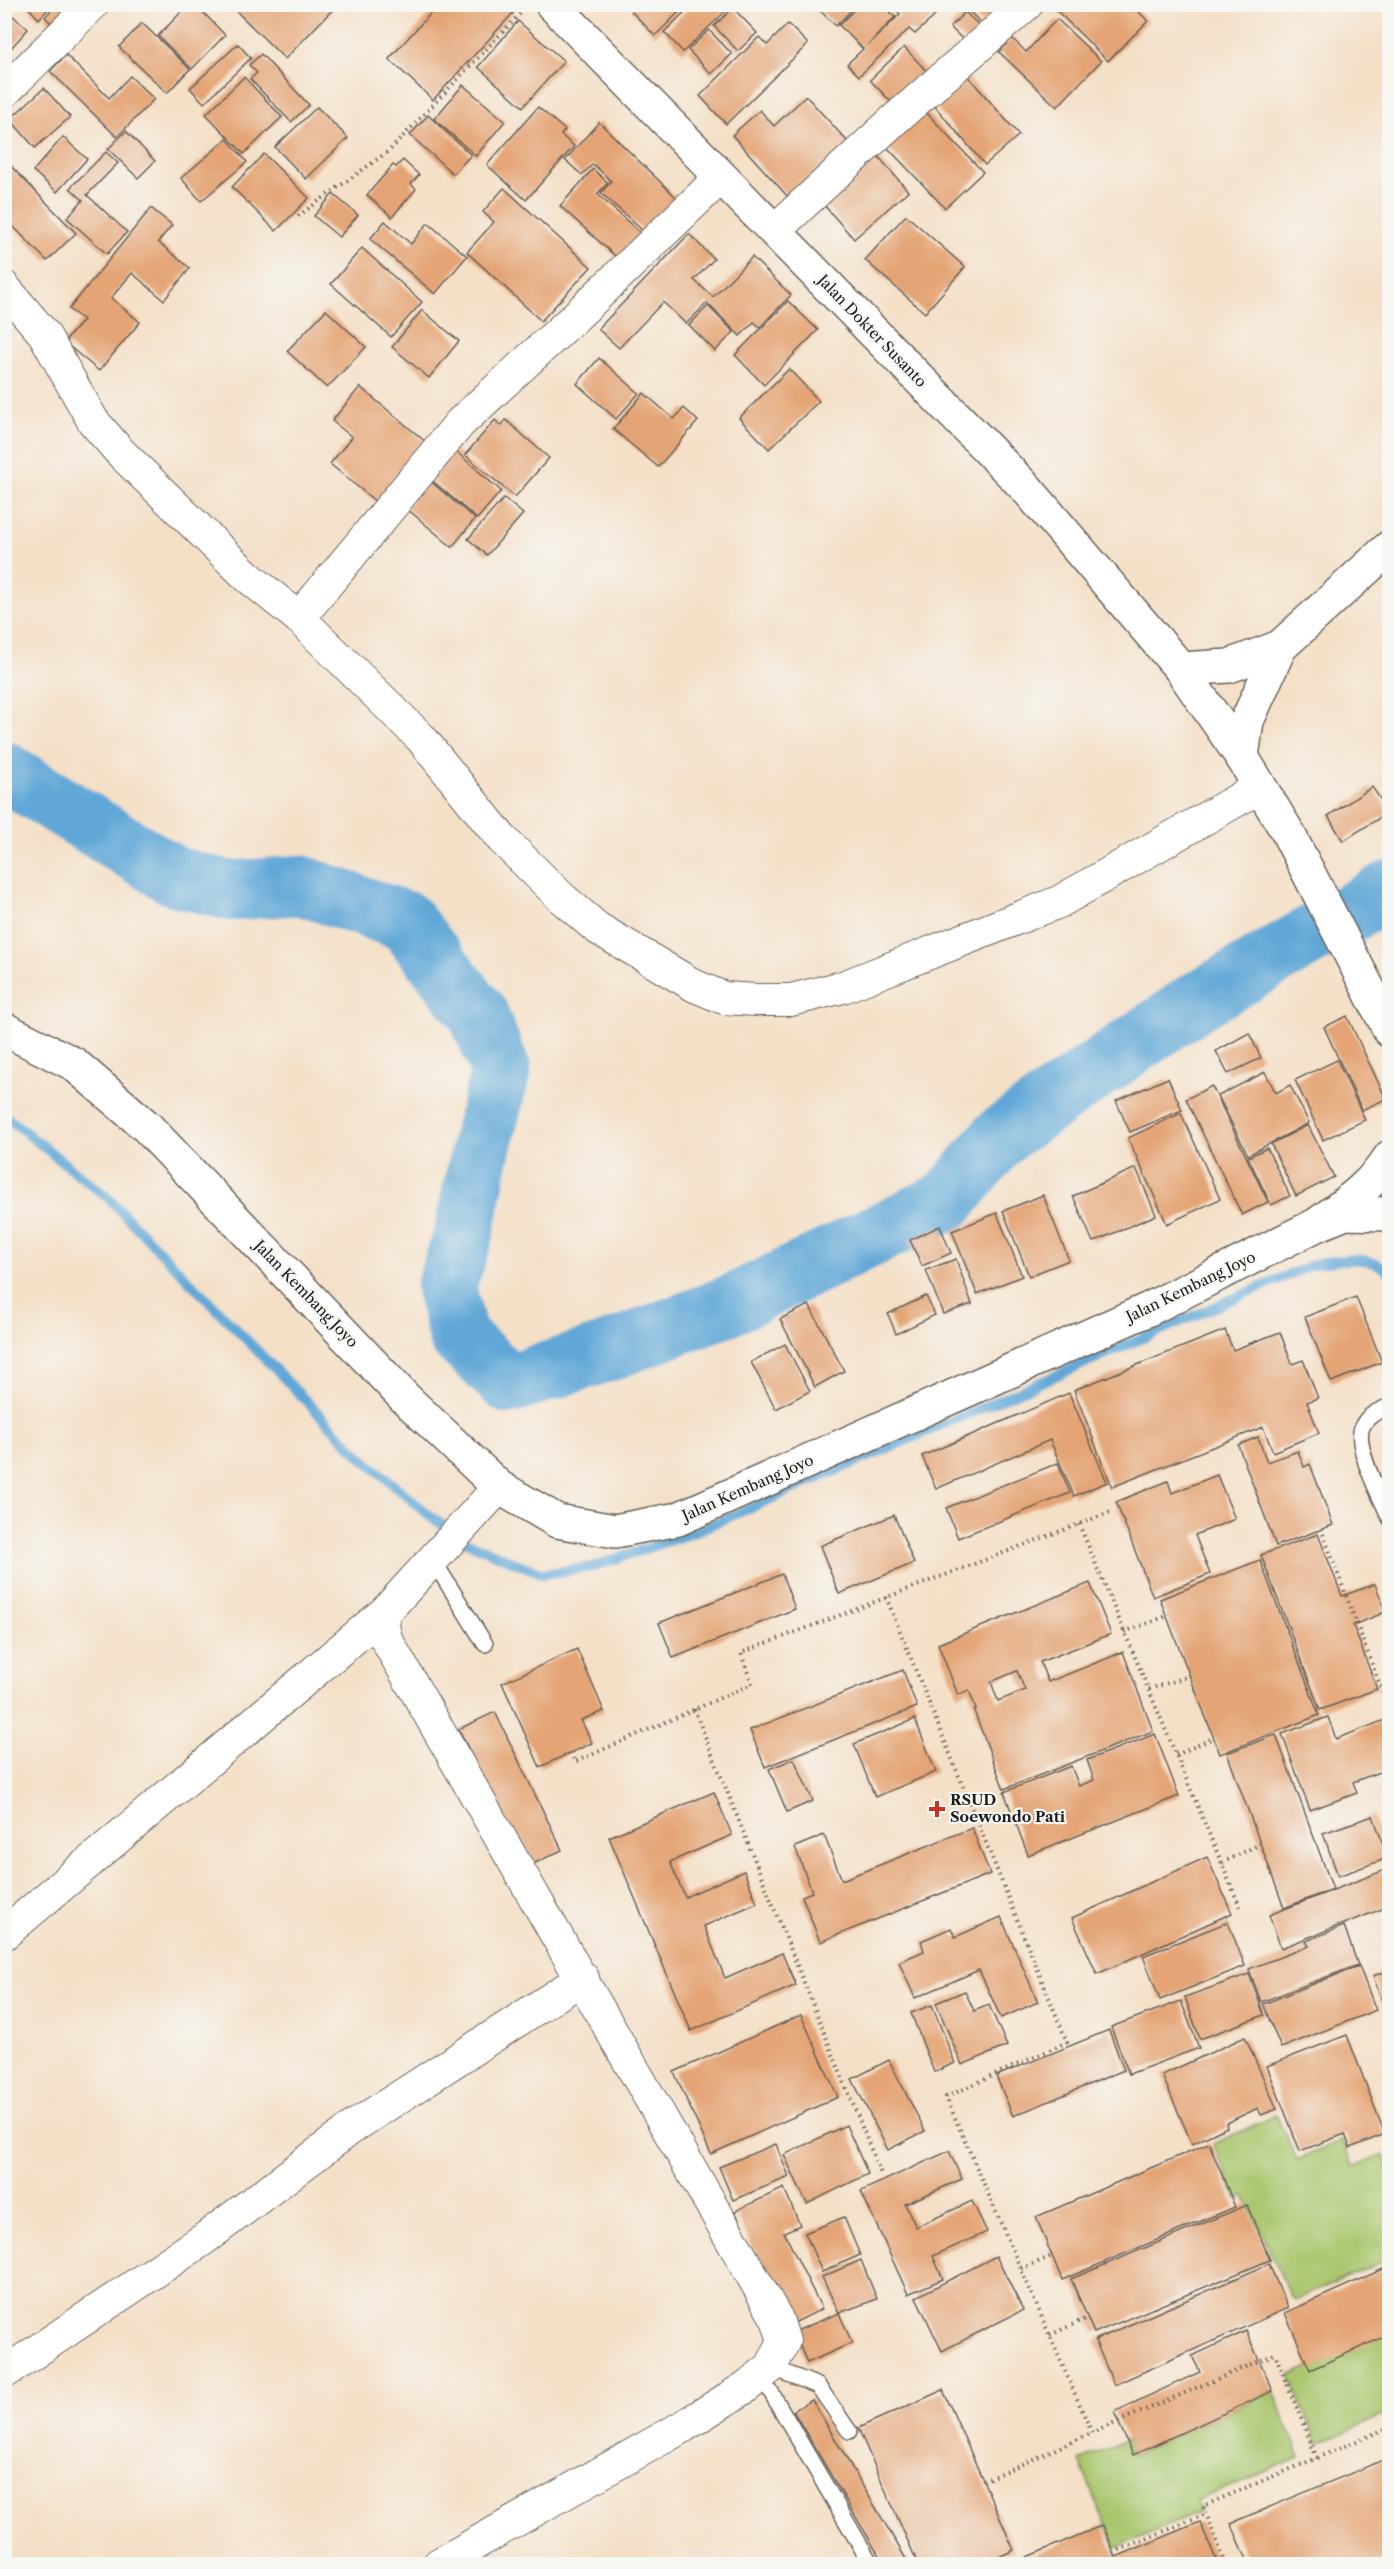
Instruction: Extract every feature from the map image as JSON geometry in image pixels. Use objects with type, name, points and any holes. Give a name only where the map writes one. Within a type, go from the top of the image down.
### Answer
[{"type":"main road","name":"Jalan Dokter Susanto","points":[[552,4],[1027,489],[1181,669],[1242,757],[1287,831],[1385,1018]]},
{"type":"main road","points":[[1181,669],[1229,666],[1280,647],[1389,547]]},
{"type":"main road","points":[[1242,757],[1247,722],[1280,647]]},
{"type":"main road","name":"Jalan Kembang Joyo","points":[[4,1029],[74,1064],[147,1127],[405,1398],[498,1486],[557,1521],[615,1531],[678,1519],[1149,1309],[1330,1219],[1373,1181],[1389,1157]]},
{"type":"main road","points":[[1330,1219],[1389,1214]]},
{"type":"street","points":[[4,92],[93,4]]},
{"type":"street","points":[[774,231],[894,120],[1027,4]]},
{"type":"street","points":[[299,618],[460,423],[573,320],[721,177]]},
{"type":"street","points":[[4,287],[44,334],[93,421],[120,452],[247,576],[299,618],[421,738],[502,838],[563,899],[597,928],[695,987],[724,998],[791,1000],[843,987],[1049,906],[1137,860],[1260,787]]},
{"type":"street","points":[[4,1934],[385,1612],[498,1486]]},
{"type":"street","points":[[385,1612],[383,1625],[386,1639],[777,2319],[784,2341],[771,2379],[760,2378],[684,2426],[439,2565]]},
{"type":"street","points":[[4,2373],[204,2239],[353,2127],[582,1978]]},
{"type":"lane","points":[[1389,1406],[1368,1419],[1360,1433],[1362,1451],[1389,1518]]},
{"type":"lane","points":[[433,1560],[485,1644]]},
{"type":"lane","points":[[771,2379],[818,2386],[849,2431]]},
{"type":"lane","points":[[771,2379],[871,2565]]},
{"type":"path","points":[[298,216],[390,150],[521,13]]},
{"type":"path","points":[[572,1752],[575,1761],[752,1684],[741,1653],[1113,1511]]},
{"type":"path","points":[[1079,1524],[1240,1907]]},
{"type":"path","points":[[1323,1534],[1389,1713]]},
{"type":"path","points":[[886,1597],[1067,2042],[945,2097],[1092,2433]]},
{"type":"path","points":[[1124,1632],[1167,1617]]},
{"type":"path","points":[[1149,1689],[1190,1676]]},
{"type":"path","points":[[694,1709],[881,2174]]},
{"type":"path","points":[[1176,1755],[1214,1738]]},
{"type":"path","points":[[1222,1863],[1260,1844]]},
{"type":"path","points":[[1021,2269],[1052,2256]]},
{"type":"path","points":[[1050,2335],[1088,2318]]},
{"type":"path","points":[[983,2481],[1275,2354],[1317,2458]]},
{"type":"path","points":[[1226,2565],[1203,2506],[1389,2427]]},
{"type":"path","points":[[1119,2550],[1206,2514]]},
{"type":"green space","points":[[1276,2115],[1297,2160],[1342,2140],[1353,2167],[1383,2154],[1389,2169],[1389,2259],[1295,2300],[1290,2296],[1245,2196],[1237,2199],[1213,2144]]},
{"type":"green space","points":[[1389,2333],[1389,2413],[1318,2444],[1289,2376]]},
{"type":"green space","points":[[1273,2391],[1300,2457],[1196,2501],[1200,2512],[1116,2548],[1079,2461],[1127,2440],[1133,2455]]},
{"type":"building","points":[[25,4],[53,4],[39,19]]},
{"type":"building","points":[[57,4],[80,4],[62,34],[45,17]]},
{"type":"building","points":[[189,4],[195,4],[225,35],[192,69],[158,36]]},
{"type":"building","points":[[229,4],[338,4],[285,59]]},
{"type":"building","points":[[439,4],[506,4],[514,12],[433,100],[389,59]]},
{"type":"building","points":[[638,4],[687,4],[655,36],[631,11]]},
{"type":"building","points":[[693,4],[733,4],[683,52],[664,32]]},
{"type":"building","points":[[818,4],[857,4],[836,26],[816,7]]},
{"type":"building","points":[[860,4],[883,4],[895,17],[868,45],[900,14],[891,4],[924,4],[935,16],[915,34],[909,29],[859,76],[847,64],[863,49],[839,25]]},
{"type":"building","points":[[962,4],[1014,4],[988,30]]},
{"type":"building","points":[[1059,4],[1131,4],[1148,21],[1108,61],[1055,9]]},
{"type":"building","points":[[4,8],[28,29],[4,56]]},
{"type":"building","points":[[733,8],[757,33],[738,51],[714,26]]},
{"type":"building","points":[[965,12],[986,32],[971,47],[950,27]]},
{"type":"building","points":[[1057,19],[1101,61],[1057,107],[999,52],[1012,38],[1026,52]]},
{"type":"building","points":[[518,21],[564,61],[523,107],[478,67]]},
{"type":"building","points":[[142,23],[190,69],[167,93],[119,47]]},
{"type":"building","points":[[788,24],[808,44],[726,124],[700,96],[759,37],[767,45]]},
{"type":"building","points":[[709,30],[732,54],[711,74],[688,50]]},
{"type":"building","points":[[238,44],[251,58],[204,103],[190,88]]},
{"type":"building","points":[[904,47],[934,79],[900,111],[870,80]]},
{"type":"building","points":[[261,54],[309,105],[291,122],[250,79],[257,73],[249,65]]},
{"type":"building","points":[[66,55],[109,98],[130,76],[154,99],[117,137],[50,71]]},
{"type":"building","points":[[966,74],[1019,135],[985,165],[932,103]]},
{"type":"building","points":[[244,77],[282,117],[244,154],[206,114]]},
{"type":"building","points":[[463,85],[505,121],[476,156],[434,119]]},
{"type":"building","points":[[44,88],[70,117],[35,148],[10,119]]},
{"type":"building","points":[[806,96],[857,152],[797,207],[732,135],[760,110],[774,126]]},
{"type":"building","points":[[317,107],[348,138],[306,179],[275,147]]},
{"type":"building","points":[[538,107],[565,130],[561,135],[574,146],[526,200],[487,165]]},
{"type":"building","points":[[924,110],[983,172],[945,208],[886,146]]},
{"type":"building","points":[[428,115],[471,155],[453,174],[410,135]]},
{"type":"building","points":[[599,122],[685,206],[653,240],[601,193],[611,181],[593,164],[582,175],[565,160]]},
{"type":"building","points":[[126,131],[155,161],[138,178],[108,149]]},
{"type":"building","points":[[63,137],[87,159],[57,192],[33,171]]},
{"type":"building","points":[[227,139],[247,162],[201,201],[181,178]]},
{"type":"building","points":[[106,152],[118,163],[87,195],[127,232],[107,254],[67,218],[83,200],[70,188]]},
{"type":"building","points":[[264,154],[309,198],[276,231],[232,187]]},
{"type":"building","points":[[878,156],[908,191],[854,239],[823,204]]},
{"type":"building","points":[[4,159],[76,233],[47,261],[4,217]]},
{"type":"building","points":[[403,160],[419,175],[411,184],[416,189],[392,217],[367,195],[393,165],[396,167]]},
{"type":"building","points":[[593,169],[608,183],[597,194],[647,239],[624,264],[560,206]]},
{"type":"building","points":[[504,188],[591,267],[541,321],[467,252],[494,222],[483,212]]},
{"type":"building","points":[[333,194],[358,215],[339,237],[314,216]]},
{"type":"building","points":[[151,208],[172,225],[158,242],[190,268],[164,300],[132,273],[111,298],[140,322],[99,371],[64,342],[83,320],[69,309]]},
{"type":"building","points":[[906,215],[965,267],[925,313],[865,260]]},
{"type":"building","points":[[385,221],[411,244],[428,223],[467,256],[435,294],[370,239]]},
{"type":"building","points":[[689,234],[714,259],[694,280],[713,297],[752,257],[791,295],[760,327],[754,322],[740,336],[707,303],[686,324],[663,302],[619,348],[598,329]]},
{"type":"building","points":[[362,248],[422,302],[391,337],[331,284]]},
{"type":"building","points":[[788,301],[818,330],[764,385],[735,355]]},
{"type":"building","points":[[708,306],[734,332],[715,351],[689,325]]},
{"type":"building","points":[[326,310],[366,347],[327,388],[287,351]]},
{"type":"building","points":[[422,310],[459,341],[429,378],[392,347]]},
{"type":"building","points":[[599,358],[639,393],[616,419],[577,384]]},
{"type":"building","points":[[789,369],[819,401],[769,449],[739,418]]},
{"type":"building","points":[[360,387],[426,442],[376,502],[330,464],[352,437],[332,421]]},
{"type":"building","points":[[644,393],[674,419],[684,408],[698,421],[658,467],[613,429]]},
{"type":"building","points":[[495,420],[501,426],[506,420],[549,458],[515,497],[465,455]]},
{"type":"building","points":[[452,448],[501,491],[477,519],[428,477]]},
{"type":"building","points":[[429,480],[475,519],[452,547],[406,508]]},
{"type":"building","points":[[504,498],[523,514],[487,555],[468,539]]},
{"type":"building","points":[[1372,787],[1389,812],[1343,841],[1328,816]]},
{"type":"building","points":[[1347,1016],[1386,1099],[1362,1110],[1324,1027]]},
{"type":"building","points":[[1249,1033],[1261,1058],[1228,1074],[1216,1051]]},
{"type":"building","points":[[1337,1060],[1365,1120],[1323,1140],[1295,1080]]},
{"type":"building","points":[[1265,1072],[1276,1093],[1290,1085],[1309,1123],[1248,1155],[1218,1096]]},
{"type":"building","points":[[1168,1078],[1182,1110],[1130,1132],[1116,1101]]},
{"type":"building","points":[[1212,1086],[1268,1202],[1242,1215],[1186,1099]]},
{"type":"building","points":[[1181,1113],[1220,1199],[1167,1224],[1128,1138]]},
{"type":"building","points":[[1308,1125],[1334,1177],[1296,1196],[1271,1144]]},
{"type":"building","points":[[1267,1148],[1290,1196],[1271,1205],[1248,1157]]},
{"type":"building","points":[[1136,1168],[1156,1215],[1093,1242],[1073,1196]]},
{"type":"building","points":[[1043,1195],[1069,1260],[1029,1276],[1003,1211]]},
{"type":"building","points":[[997,1213],[1022,1276],[977,1294],[952,1231]]},
{"type":"building","points":[[940,1226],[951,1253],[922,1266],[910,1240]]},
{"type":"building","points":[[956,1259],[972,1304],[943,1314],[926,1270]]},
{"type":"building","points":[[926,1296],[935,1315],[896,1334],[888,1314]]},
{"type":"building","points":[[1356,1297],[1382,1362],[1331,1382],[1305,1317]]},
{"type":"building","points":[[809,1305],[844,1371],[815,1387],[780,1319]]},
{"type":"building","points":[[1225,1330],[1233,1350],[1280,1332],[1292,1364],[1303,1360],[1318,1398],[1307,1402],[1319,1433],[1273,1452],[1263,1427],[1112,1487],[1074,1390]]},
{"type":"building","points":[[785,1344],[810,1391],[776,1409],[751,1362]]},
{"type":"building","points":[[1069,1393],[1107,1482],[1074,1496],[1050,1440],[936,1489],[922,1456]]},
{"type":"building","points":[[1258,1437],[1267,1462],[1298,1451],[1304,1467],[1310,1464],[1333,1525],[1276,1546],[1238,1445]]},
{"type":"building","points":[[1058,1463],[1070,1493],[958,1538],[946,1508]]},
{"type":"building","points":[[1217,1475],[1235,1519],[1195,1535],[1210,1574],[1153,1597],[1116,1502],[1168,1481],[1172,1493]]},
{"type":"building","points":[[894,1515],[914,1563],[839,1594],[820,1546]]},
{"type":"building","points":[[1318,1534],[1342,1596],[1375,1584],[1386,1612],[1353,1625],[1377,1689],[1320,1710],[1261,1555]]},
{"type":"building","points":[[1260,1560],[1319,1715],[1220,1754],[1160,1599]]},
{"type":"building","points":[[782,1574],[795,1609],[673,1658],[659,1623]]},
{"type":"building","points":[[1090,1583],[1111,1634],[1040,1662],[1048,1682],[1123,1652],[1153,1731],[1004,1789],[974,1711],[976,1709],[969,1690],[958,1695],[938,1644]],"holes":[[[1017,1671],[1025,1690],[998,1701],[991,1682]]]},
{"type":"building","points":[[577,1649],[604,1711],[581,1720],[592,1743],[540,1767],[502,1683]]},
{"type":"building","points":[[903,1670],[917,1707],[765,1767],[750,1730]]},
{"type":"building","points":[[495,1712],[562,1850],[525,1868],[459,1729]]},
{"type":"building","points":[[1328,1717],[1336,1739],[1390,1718],[1390,1768],[1353,1782],[1357,1793],[1310,1810],[1282,1734]]},
{"type":"building","points":[[915,1719],[936,1772],[875,1797],[854,1744]]},
{"type":"building","points":[[1155,1734],[1179,1796],[1028,1855],[1004,1792],[1071,1766],[1079,1786],[1094,1780],[1087,1760]]},
{"type":"building","points":[[1276,1735],[1333,1889],[1284,1908],[1227,1753]]},
{"type":"building","points":[[794,1759],[813,1801],[787,1812],[769,1769]]},
{"type":"building","points":[[714,1792],[732,1835],[670,1862],[685,1897],[744,1871],[757,1903],[704,1926],[725,1978],[782,1953],[796,1985],[691,2031],[609,1837]]},
{"type":"building","points":[[1373,1816],[1388,1858],[1338,1876],[1323,1833]]},
{"type":"building","points":[[972,1828],[990,1874],[820,1942],[802,1896],[812,1892],[795,1847],[824,1835],[842,1880]]},
{"type":"building","points":[[1207,1857],[1232,1913],[1097,1974],[1072,1918]]},
{"type":"building","points":[[1390,1868],[1390,1906],[1281,1948],[1269,1915]]},
{"type":"building","points":[[1001,1917],[1038,2002],[1001,2018],[979,1970],[915,1998],[899,1962],[924,1951],[921,1941],[951,1928],[955,1937]]},
{"type":"building","points":[[1228,1922],[1245,1966],[1160,2000],[1143,1956]]},
{"type":"building","points":[[1344,1926],[1358,1965],[1261,2002],[1249,1969],[1309,1946],[1306,1941]]},
{"type":"building","points":[[1359,1966],[1376,2010],[1281,2048],[1263,2004]]},
{"type":"building","points":[[1390,1970],[1390,2020],[1389,2020],[1373,1976]]},
{"type":"building","points":[[1249,1974],[1264,2015],[1200,2039],[1185,1997]]},
{"type":"building","points":[[965,1991],[974,2011],[989,2005],[1007,2046],[962,2065],[936,2003]]},
{"type":"building","points":[[1181,2001],[1199,2048],[1129,2074],[1111,2027]]},
{"type":"building","points":[[932,2005],[955,2063],[934,2072],[911,2013]]},
{"type":"building","points":[[801,2015],[838,2097],[711,2154],[674,2072]]},
{"type":"building","points":[[1109,2030],[1124,2070],[1013,2116],[996,2076]]},
{"type":"building","points":[[1347,2035],[1385,2134],[1350,2148],[1345,2134],[1300,2151],[1267,2066]]},
{"type":"building","points":[[1245,2037],[1277,2109],[1261,2115],[1258,2108],[1226,2123],[1227,2127],[1192,2144],[1162,2075]]},
{"type":"building","points":[[889,2060],[925,2131],[888,2150],[852,2079]]},
{"type":"building","points":[[846,2125],[868,2174],[807,2204],[784,2155]]},
{"type":"building","points":[[1390,2132],[1390,2147],[1389,2147],[1385,2134]]},
{"type":"building","points":[[1209,2143],[1235,2207],[1062,2280],[1036,2217]]},
{"type":"building","points":[[776,2144],[789,2177],[733,2200],[719,2167]]},
{"type":"building","points":[[949,2151],[962,2179],[905,2204],[916,2227],[972,2201],[987,2232],[933,2256],[943,2279],[908,2294],[861,2191]]},
{"type":"building","points":[[784,2188],[800,2225],[784,2232],[822,2309],[790,2325],[735,2211]]},
{"type":"building","points":[[1247,2205],[1270,2260],[1094,2333],[1071,2279]]},
{"type":"building","points":[[844,2217],[860,2255],[822,2272],[805,2233]]},
{"type":"building","points":[[996,2256],[1023,2310],[942,2351],[916,2297]]},
{"type":"building","points":[[861,2260],[877,2299],[839,2313],[822,2277]]},
{"type":"building","points":[[1269,2264],[1288,2308],[1114,2385],[1095,2340]]},
{"type":"building","points":[[1390,2266],[1390,2334],[1310,2370],[1285,2313]]},
{"type":"building","points":[[839,2313],[852,2343],[807,2363],[794,2332]]},
{"type":"building","points":[[1246,2331],[1273,2391],[1133,2455],[1114,2412],[1200,2372],[1192,2356]]},
{"type":"building","points":[[943,2390],[1014,2550],[983,2564],[918,2564],[858,2428]]},
{"type":"building","points":[[812,2400],[909,2564],[884,2564],[793,2411]]},
{"type":"building","points":[[1390,2457],[1390,2564],[1249,2564],[1231,2523]]},
{"type":"building","points":[[1200,2522],[1218,2564],[1030,2564],[1027,2557],[1103,2525],[1116,2557]]},
{"type":"waterway","points":[[4,771],[174,876],[231,891],[300,885],[405,921],[478,1014],[501,1070],[481,1147],[464,1233],[446,1287],[458,1336],[509,1384],[610,1351],[735,1303],[948,1200],[1001,1136],[1196,1002],[1390,890]]},
{"type":"waterway","points":[[4,1115],[108,1198],[360,1456],[430,1516],[466,1542],[543,1574],[592,1567],[692,1533],[1314,1264],[1364,1260],[1390,1273]]},
{"type":"place","name":"RSUD Soewondo Pati","points":[[937,1809]]}]
